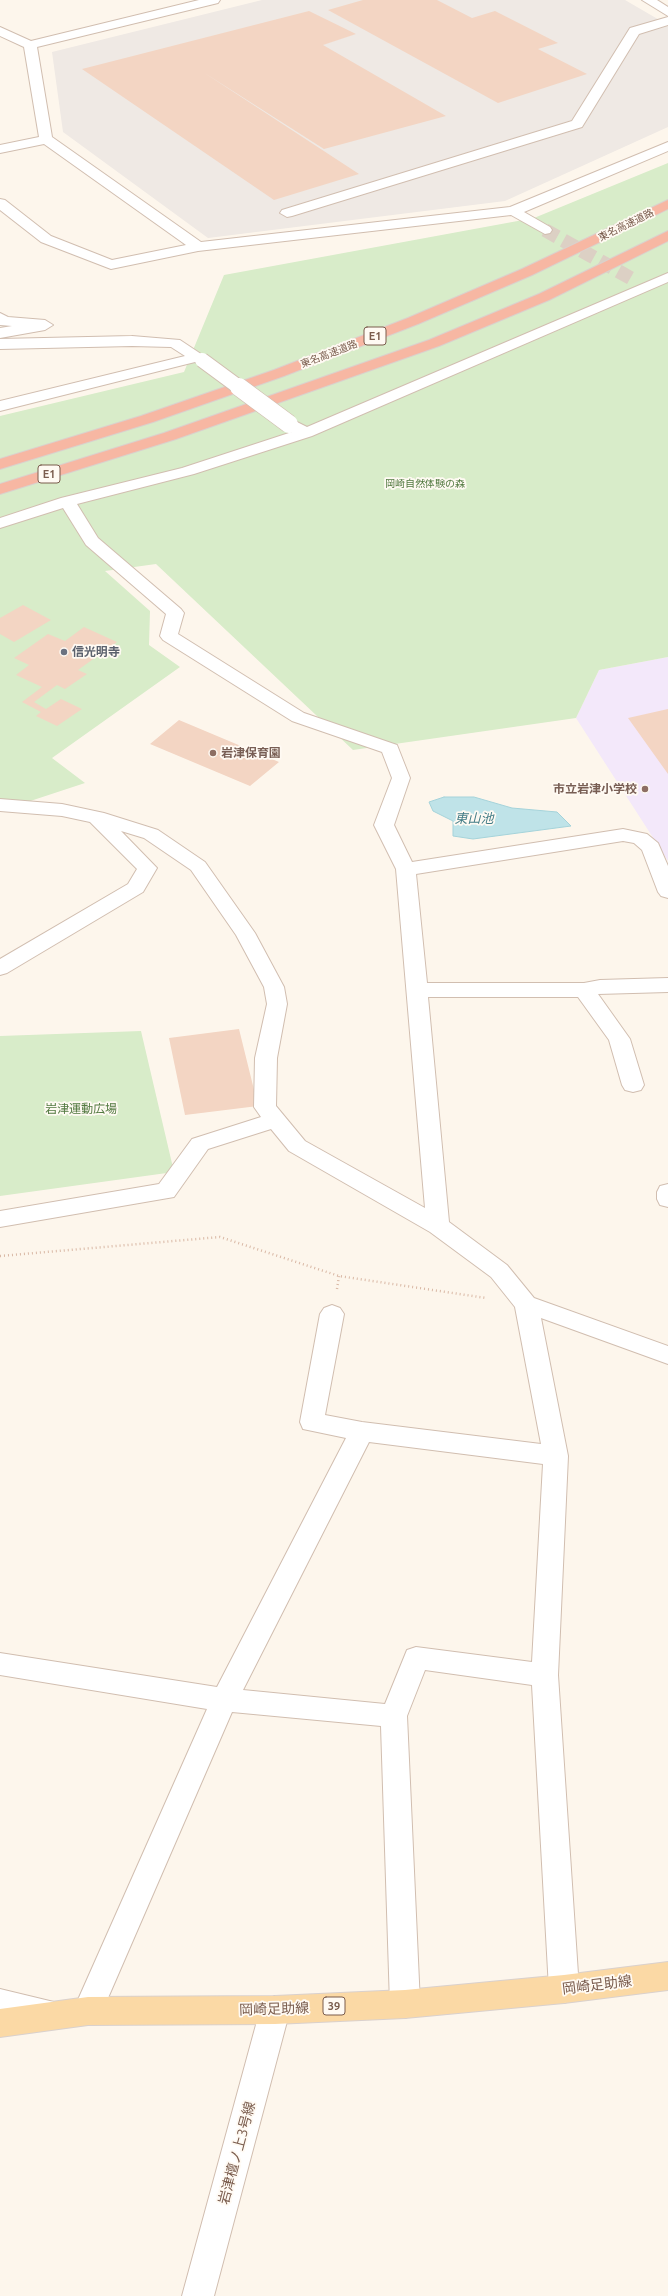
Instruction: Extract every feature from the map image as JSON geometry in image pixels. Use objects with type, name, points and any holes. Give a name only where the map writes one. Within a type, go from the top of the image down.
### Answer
[{"type":"highway","name":"東名高速道路","points":[[0,464],[72,443],[279,373],[413,321],[528,272],[668,204]]},
{"type":"highway","name":"E1","points":[[0,489],[98,459],[304,391],[434,343],[544,297],[668,235]]},
{"type":"main road","name":"岡崎足助線","points":[[0,2022],[75,2014],[275,2010],[405,2004],[564,1989],[668,1976]]},
{"type":"street","points":[[0,31],[30,45],[214,0]]},
{"type":"street","points":[[648,0],[668,12]]},
{"type":"street","points":[[287,213],[577,124],[634,31],[668,21]]},
{"type":"street","points":[[30,45],[46,138],[198,247]]},
{"type":"street","points":[[0,149],[46,138]]},
{"type":"street","points":[[0,203],[46,239],[111,265],[198,247],[513,211],[668,146]]},
{"type":"street","points":[[513,211],[545,230]]},
{"type":"street","points":[[0,523],[67,501],[188,471],[306,433],[639,284],[668,277]]},
{"type":"street","points":[[0,317],[3,321],[45,325],[0,332]]},
{"type":"street","points":[[0,344],[132,341],[175,343],[200,359],[288,424],[306,433]]},
{"type":"street","points":[[0,406],[200,359]]},
{"type":"street","points":[[67,501],[92,542],[175,613],[169,636],[298,717],[390,749],[401,778],[384,825],[406,870],[438,1226]]},
{"type":"street","points":[[0,806],[62,810],[151,834],[198,866],[244,933],[274,987],[277,1004],[266,1058],[265,1107],[297,1146],[438,1226],[499,1271],[526,1304],[556,1456],[545,1675],[564,1989]]},
{"type":"street","points":[[0,968],[136,888],[147,868],[96,818]]},
{"type":"street","points":[[406,870],[623,835],[640,838],[651,847],[668,892]]},
{"type":"street","points":[[416,990],[584,990],[600,987],[668,985]]},
{"type":"street","points":[[584,990],[620,1039],[632,1085]]},
{"type":"street","points":[[0,1218],[166,1191],[200,1144],[276,1120]]},
{"type":"street","points":[[668,1192],[668,1199]]},
{"type":"street","points":[[526,1304],[668,1355]]},
{"type":"street","points":[[332,1314],[312,1422],[362,1432],[556,1456]]},
{"type":"street","points":[[0,2003],[75,2014],[224,1700],[362,1432]]},
{"type":"street","points":[[405,2004],[394,1716],[416,1658],[545,1675]]},
{"type":"street","points":[[0,1664],[224,1700],[394,1716]]},
{"type":"street","name":"岩津檀ノ上3号線","points":[[198,2296],[275,2010]]},
{"type":"path","points":[[0,1256],[220,1237],[339,1276],[526,1304]]},
{"type":"shaded area","points":[[262,0],[625,0],[668,25],[668,127],[505,201],[208,238],[63,132],[52,52]]},
{"type":"shaded area","name":"市立岩津小学校","points":[[668,657],[668,861],[576,718],[599,670]]},
{"type":"green space","name":"岡崎自然体験の森","points":[[668,163],[668,657],[599,670],[576,718],[353,750],[156,564],[105,571],[150,611],[149,645],[180,667],[52,758],[85,783],[0,811],[0,416],[184,372],[224,275],[534,218]]},
{"type":"green space","name":"岩津運動広場","points":[[141,1031],[174,1172],[0,1196],[0,1036]]},
{"type":"water","name":"東山池","points":[[444,797],[474,797],[512,808],[557,812],[571,826],[473,839],[453,836],[453,821],[433,811],[429,802]]},
{"type":"building","points":[[363,0],[437,0],[472,18],[495,11],[558,43],[538,49],[587,74],[498,103],[328,10]]},
{"type":"building","points":[[309,11],[356,34],[323,45],[446,116],[324,149],[203,72],[359,174],[274,200],[82,69]]},
{"type":"building","points":[[23,605],[51,620],[14,642],[0,634],[0,618]]},
{"type":"building","points":[[84,627],[117,642],[78,670],[87,674],[65,689],[57,685],[34,702],[46,709],[61,699],[82,709],[57,726],[36,716],[41,712],[22,702],[42,687],[16,675],[29,665],[14,658],[48,634],[65,641]]},
{"type":"building","points":[[668,709],[668,774],[628,718]]},
{"type":"building","points":[[179,720],[279,762],[250,786],[150,744]]},
{"type":"building","points":[[239,1029],[258,1106],[185,1115],[169,1038]]},
{"type":"tunnel","points":[[545,230],[634,280]]},
{"type":"place","name":"信光明寺","points":[[64,652]]},
{"type":"place","name":"岩津保育園","points":[[213,753]]},
{"type":"place","name":"市立岩津小学校","points":[[645,789]]}]
